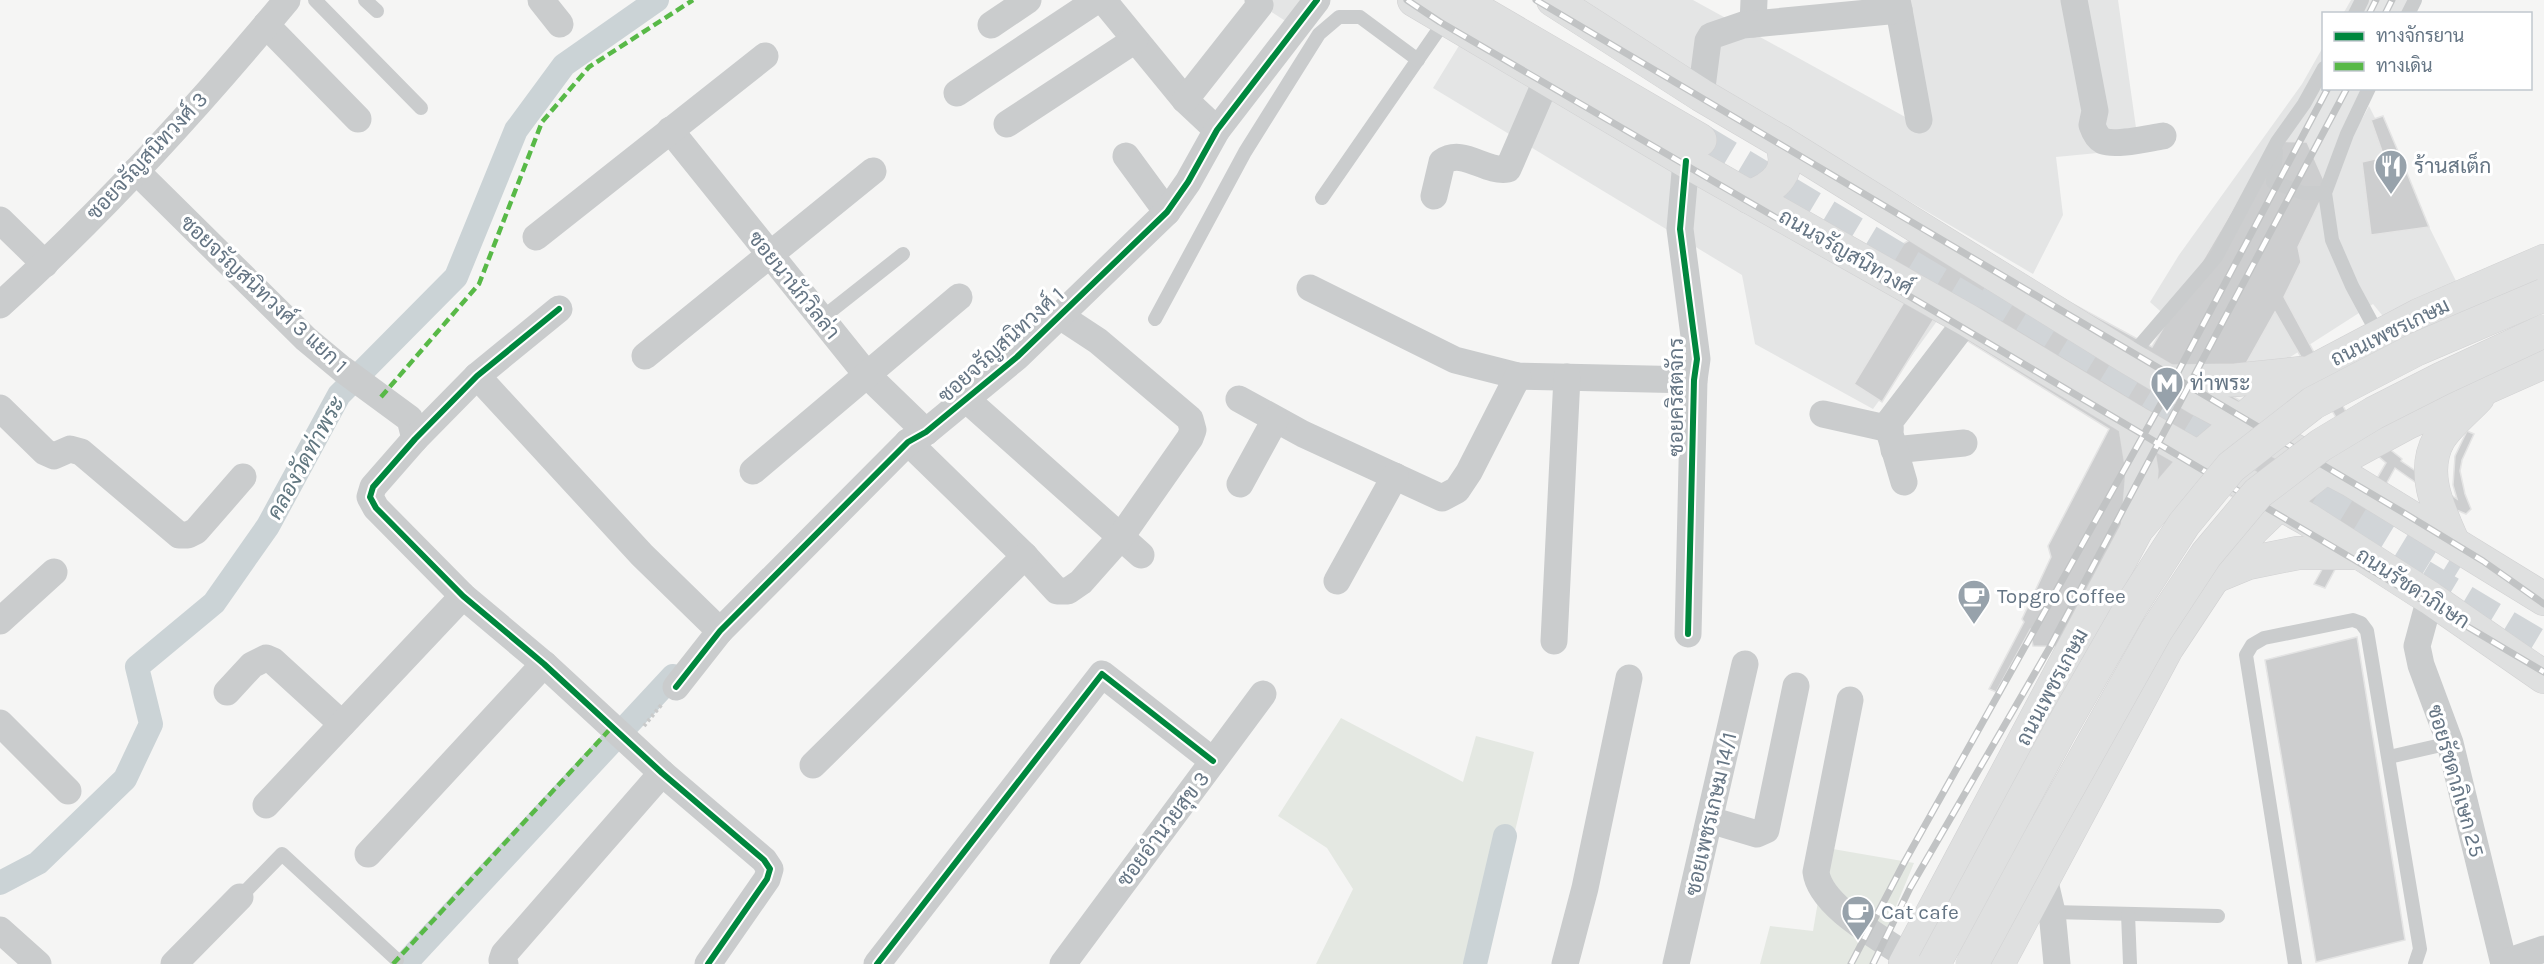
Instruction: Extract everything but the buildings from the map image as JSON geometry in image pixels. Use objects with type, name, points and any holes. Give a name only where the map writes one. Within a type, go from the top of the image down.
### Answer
[{"type":"main road","name":"ถนนจรัญสนิทวงศ์","points":[[1414,0],[1453,9],[1700,143]]},
{"type":"main road","name":"ถนนจรัญสนิทวงศ์","points":[[1499,0],[1700,143],[1749,197],[1966,320],[2134,421],[2279,504]]},
{"type":"main road","points":[[1553,0],[1701,94],[2129,357],[2239,422],[2326,467],[2544,599]]},
{"type":"main road","name":"ถนนจรัญสนิทวงศ์","points":[[1453,9],[1547,79],[1700,143]]},
{"type":"main road","points":[[1749,197],[1772,186],[1782,172],[1786,162],[1781,142]]},
{"type":"main road","name":"ถนนเพชรเกษม","points":[[1918,954],[2137,529],[2198,458],[2265,401],[2309,372],[2419,315],[2544,261]]},
{"type":"main road","name":"ถนนเพชรเกษม","points":[[1918,954],[2061,729],[2132,605],[2184,524],[2231,467],[2313,403],[2417,349],[2544,295]]},
{"type":"main road","points":[[1972,964],[2156,632],[2206,555],[2258,493],[2321,445],[2373,413],[2441,378],[2544,331]]},
{"type":"main road","points":[[1996,964],[2167,648],[2214,577],[2253,529],[2279,504],[2326,467],[2407,423],[2544,362]]},
{"type":"main road","points":[[2170,381],[2236,380],[2309,372]]},
{"type":"main road","points":[[2453,542],[2434,499],[2430,468],[2439,439],[2487,387]]},
{"type":"main road","points":[[2134,421],[2142,471],[2137,529]]},
{"type":"main road","name":"ถนนรัชดาภิเษก","points":[[2279,504],[2430,598],[2544,676]]},
{"type":"main road","points":[[2214,577],[2248,563],[2298,553],[2359,553]]},
{"type":"main road","points":[[1918,954],[1958,912],[1972,911],[1990,923],[1996,937],[1996,964]]},
{"type":"street","name":"ซอยจรัญสนิทวงศ์ 3","points":[[0,305],[45,264],[135,171],[287,0]]},
{"type":"street","points":[[541,0],[560,24]]},
{"type":"street","points":[[991,25],[1028,0]]},
{"type":"street","points":[[957,93],[1097,0]]},
{"type":"street","points":[[1102,0],[1185,100],[1217,130]]},
{"type":"street","points":[[1185,100],[1260,5],[1258,0]]},
{"type":"street","name":"ซอยจรัญสนิทวงศ์ 1","points":[[676,687],[720,632],[917,437],[967,400],[1060,316],[1167,212],[1188,182],[1217,130],[1317,0]]},
{"type":"street","points":[[2074,0],[2095,111],[2092,125],[2097,135],[2104,141],[2119,142],[2163,136]]},
{"type":"street","points":[[1701,94],[1708,42],[1711,36],[1743,25],[1753,12],[1898,5],[1919,120]]},
{"type":"street","points":[[266,25],[358,119]]},
{"type":"street","points":[[1007,124],[1135,40]]},
{"type":"street","points":[[536,237],[765,56]]},
{"type":"street","points":[[1434,196],[1442,162],[1450,156],[1497,171],[1508,169],[1547,79]]},
{"type":"street","name":"ซอยนานักวิลล่า","points":[[670,130],[917,437],[1057,591],[1068,591],[1081,582],[1119,538],[1190,438],[1192,425],[1190,419],[1098,341],[1060,316]]},
{"type":"street","name":"ซอยคริสตจักร","points":[[1688,634],[1694,380],[1697,359],[1680,229],[1700,143]]},
{"type":"street","points":[[1126,156],[1167,212]]},
{"type":"street","name":"ซอยจรัญสนิทวงศ์ 3 แยก 1","points":[[135,171],[306,339],[342,369],[410,419],[415,439]]},
{"type":"street","points":[[645,356],[873,171]]},
{"type":"street","points":[[0,220],[45,264]]},
{"type":"street","name":"ซอยคริสตจักร","points":[[1310,288],[1455,360],[1518,376],[1694,380]]},
{"type":"street","points":[[753,471],[959,297]]},
{"type":"street","points":[[559,309],[477,376],[415,439],[373,487],[370,497],[376,508],[463,596],[544,664],[662,773],[764,860],[770,869],[767,879],[708,964]]},
{"type":"street","points":[[1904,482],[1892,439],[1890,421],[1896,410],[1966,320]]},
{"type":"street","points":[[477,376],[642,555],[720,632]]},
{"type":"street","points":[[1239,399],[1275,420],[1442,498],[1457,490],[1469,472],[1518,376]]},
{"type":"street","points":[[1554,641],[1567,377]]},
{"type":"street","points":[[967,400],[1119,538],[1141,555]]},
{"type":"street","points":[[0,408],[45,452],[54,456],[70,449],[81,452],[179,535],[188,535],[196,531],[243,477]]},
{"type":"street","points":[[1824,414],[1892,439],[1964,443]]},
{"type":"street","points":[[1240,484],[1275,420]]},
{"type":"street","points":[[1337,581],[1395,476]]},
{"type":"street","points":[[813,765],[1025,556]]},
{"type":"street","points":[[0,621],[54,572]]},
{"type":"street","points":[[266,805],[463,596]]},
{"type":"street","name":"ซอยรัชดาภิเษก 25","points":[[2430,598],[2417,646],[2421,665],[2450,743],[2504,963]]},
{"type":"street","points":[[227,692],[252,664],[266,658],[273,661],[342,724]]},
{"type":"street","points":[[368,854],[544,664]]},
{"type":"street","name":"ซอยเพชรเกษม 14/1","points":[[1676,964],[1745,664]]},
{"type":"street","points":[[878,964],[1102,674],[1213,761]]},
{"type":"street","points":[[1565,964],[1585,888],[1629,678]]},
{"type":"street","points":[[1710,820],[1757,834],[1766,830],[1796,686]]},
{"type":"street","name":"ซอยอำนวยสุข 3","points":[[1063,964],[1263,694]]},
{"type":"street","points":[[1850,700],[1816,872],[1817,883],[1837,907],[1918,954]]},
{"type":"street","points":[[0,723],[68,791]]},
{"type":"street","points":[[505,964],[502,960],[504,954],[662,773]]},
{"type":"street","points":[[2044,878],[2052,912],[2057,964]]},
{"type":"street","points":[[174,964],[240,897]]},
{"type":"street","points":[[0,930],[38,964]]},
{"type":"street","points":[[2504,963],[2544,949]]},
{"type":"lane","points":[[315,0],[421,108]]},
{"type":"lane","points":[[365,0],[376,11]]},
{"type":"lane","points":[[1322,198],[1453,9]]},
{"type":"lane","points":[[1155,319],[1245,152],[1319,34],[1339,17],[1360,17],[1418,60]]},
{"type":"lane","points":[[2129,357],[2216,257],[2277,142],[2304,104],[2322,72]]},
{"type":"lane","points":[[2367,90],[2347,134],[2325,193],[2332,240],[2352,286],[2379,336]]},
{"type":"lane","points":[[2277,142],[2273,182],[2303,194],[2325,193]]},
{"type":"lane","points":[[822,318],[903,254]]},
{"type":"lane","points":[[2295,964],[2246,656],[2252,645],[2274,635],[2353,620],[2361,623],[2367,631],[2420,949],[2415,964]]},
{"type":"lane","points":[[2389,757],[2450,743]]},
{"type":"lane","points":[[240,897],[282,854],[397,960]]},
{"type":"lane","points":[[2052,912],[2218,916]]},
{"type":"lane","points":[[2128,914],[2130,964]]},
{"type":"path","points":[[621,735],[676,687]]},
{"type":"shaded area","points":[[1253,0],[1305,0],[1287,22]]},
{"type":"shaded area","points":[[1567,0],[1693,0],[1907,118],[1887,0],[2118,0],[2139,149],[2056,157],[2063,215],[2033,274]]},
{"type":"shaded area","points":[[2351,0],[2411,0],[2406,12],[2344,12]]},
{"type":"shaded area","points":[[1460,44],[1937,321],[1873,409],[1755,344],[1742,275],[1433,88]]},
{"type":"shaded area","points":[[2322,49],[2322,90],[2374,90],[2361,121],[2369,106],[2459,287],[2386,320],[2373,304],[2278,365],[2214,359],[2150,302],[2179,255],[2302,84]]},
{"type":"shaded area","points":[[1341,718],[1463,782],[1476,736],[1534,752],[1483,964],[1316,964],[1353,889],[1327,848],[1278,816]]},
{"type":"shaded area","points":[[1827,848],[1914,863],[1872,964],[1760,964],[1770,926],[1813,931]]},
{"type":"waterway","name":"คลองวัดท่าพระ","points":[[0,883],[38,863],[125,779],[151,724],[137,667],[214,603],[268,526],[339,395],[456,277],[516,130],[564,65],[657,0]]},
{"type":"waterway","points":[[405,964],[673,676]]},
{"type":"waterway","points":[[1475,964],[1505,836]]},
{"type":"tunnel","points":[[1700,140],[2001,321]]},
{"type":"tunnel","points":[[1983,290],[2455,576]]},
{"type":"tunnel","points":[[2422,576],[2544,649]]},
{"type":"railway","points":[[1407,0],[1440,22],[1816,241],[2544,672]]},
{"type":"railway","points":[[1536,0],[2404,513],[2483,561],[2544,604]]},
{"type":"railway","points":[[2370,12],[2376,0]]},
{"type":"railway","points":[[2386,12],[2392,0]]},
{"type":"railway","points":[[1851,964],[1905,861],[2167,393],[2327,90]]},
{"type":"railway","points":[[1873,964],[1910,888],[2050,647],[2346,90]]},
{"type":"marked path","points":[[381,397],[479,284],[542,122],[589,67],[693,0]]},
{"type":"marked path","points":[[393,964],[612,727]]},
{"type":"cycle path","points":[[676,687],[720,631],[908,442],[926,432],[1017,357],[1167,212],[1188,182],[1217,130],[1317,0]]},
{"type":"cycle path","points":[[1686,161],[1680,229],[1697,359],[1694,380],[1688,634]]},
{"type":"cycle path","points":[[559,309],[477,376],[415,439],[373,487],[370,497],[376,508],[463,596],[544,664],[662,773],[764,860],[770,869],[767,879],[708,964]]},
{"type":"cycle path","points":[[877,964],[1102,674],[1213,761]]},
{"type":"place","name":"ร้านสเต็ก","points":[[2391,195]]},
{"type":"place","name":"ท่าพระ","points":[[2167,412]]},
{"type":"place","name":"Topgro Coffee","points":[[1974,625]]},
{"type":"place","name":"Cat cafe","points":[[1858,941]]}]
